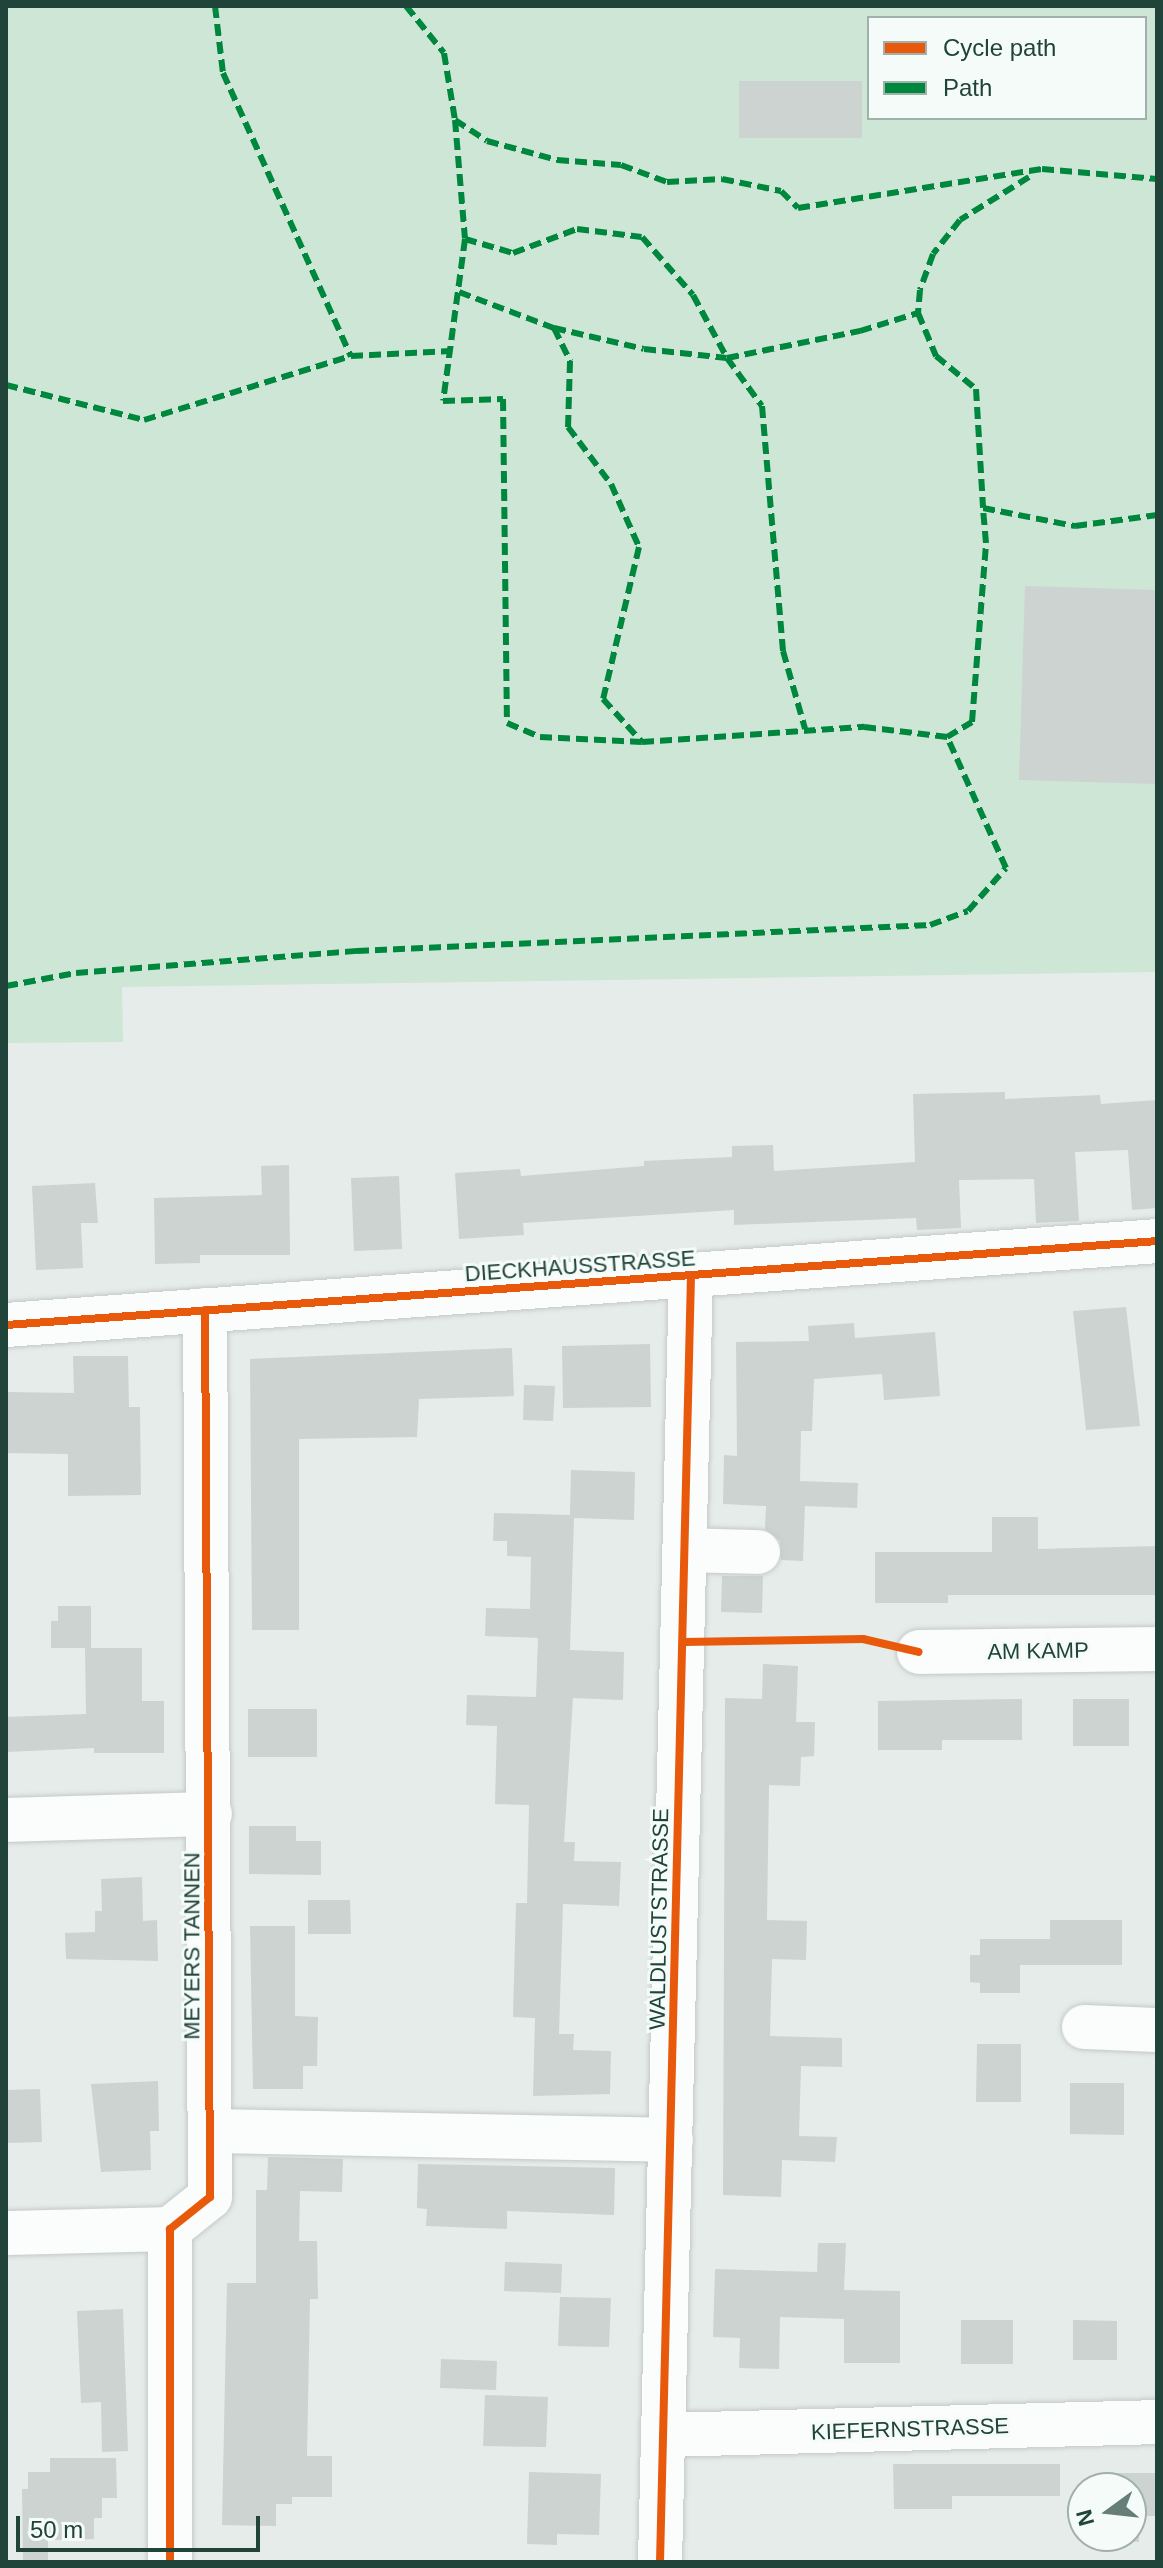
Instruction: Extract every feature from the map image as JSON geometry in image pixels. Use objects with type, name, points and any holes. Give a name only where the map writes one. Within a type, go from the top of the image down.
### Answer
[{"type":"street","name":"DIECKHAUSSTRASSE","points":[[6,1325],[1157,1241]]},
{"type":"street","name":"WALDLUSTSTRASSE","points":[[660,2562],[691,1276]]},
{"type":"street","name":"MEYERS TANNEN","points":[[170,2229],[210,2197],[205,1310]]},
{"type":"street","points":[[686,1550],[758,1552]]},
{"type":"street","name":"AM KAMP","points":[[919,1652],[1157,1649]]},
{"type":"street","points":[[6,1820],[210,1814]]},
{"type":"street","points":[[1084,2027],[1157,2030]]},
{"type":"street","points":[[210,2131],[671,2140]]},
{"type":"street","points":[[6,2233],[170,2229],[170,2562]]},
{"type":"street","name":"KIEFERNSTRASSE","points":[[664,2435],[1157,2422]]},
{"type":"green space","points":[[6,6],[1157,6],[1157,972],[122,987],[123,1042],[6,1043]]},
{"type":"building","points":[[739,81],[862,81],[862,138],[739,138]]},
{"type":"building","points":[[1025,586],[1157,590],[1157,784],[1019,780]]},
{"type":"building","points":[[1005,1092],[1005,1099],[1100,1095],[1101,1104],[1157,1100],[1157,1208],[1132,1210],[1128,1150],[1075,1152],[1079,1221],[1036,1223],[1034,1179],[959,1180],[961,1228],[917,1230],[916,1218],[734,1225],[734,1210],[523,1223],[524,1235],[459,1239],[455,1173],[520,1169],[521,1176],[644,1166],[644,1161],[732,1157],[732,1146],[773,1145],[774,1171],[915,1162],[913,1094]]},
{"type":"building","points":[[289,1165],[290,1255],[200,1255],[200,1263],[155,1264],[154,1198],[262,1195],[261,1166]]},
{"type":"building","points":[[399,1176],[402,1249],[354,1251],[351,1178]]},
{"type":"building","points":[[95,1183],[98,1223],[81,1223],[83,1268],[36,1270],[32,1186]]},
{"type":"building","points":[[1126,1307],[1140,1426],[1086,1430],[1073,1311]]},
{"type":"building","points":[[854,1323],[855,1338],[935,1332],[940,1396],[884,1400],[882,1374],[814,1379],[812,1431],[801,1431],[800,1481],[858,1483],[857,1508],[805,1506],[803,1561],[781,1560],[780,1541],[765,1529],[766,1506],[723,1504],[724,1455],[737,1456],[736,1342],[809,1341],[808,1326]]},
{"type":"building","points":[[650,1344],[651,1407],[563,1408],[562,1346]]},
{"type":"building","points":[[512,1348],[514,1396],[419,1399],[417,1437],[299,1439],[299,1630],[252,1630],[250,1359]]},
{"type":"building","points":[[73,1356],[128,1356],[129,1407],[140,1407],[141,1495],[68,1496],[68,1454],[6,1453],[6,1392],[74,1393]]},
{"type":"building","points":[[524,1385],[555,1386],[553,1421],[523,1420]]},
{"type":"building","points":[[571,1470],[635,1472],[634,1520],[574,1518],[570,1650],[624,1652],[623,1700],[573,1698],[564,1842],[575,1842],[574,1861],[621,1862],[619,1906],[563,1904],[559,2034],[574,2034],[573,2050],[611,2051],[610,2094],[533,2096],[535,2018],[513,2017],[516,1903],[527,1903],[529,1805],[495,1804],[497,1726],[466,1725],[467,1695],[536,1697],[538,1638],[485,1636],[486,1608],[530,1609],[531,1557],[507,1556],[507,1541],[493,1541],[494,1513],[570,1515]]},
{"type":"building","points":[[992,1517],[1038,1517],[1038,1549],[1157,1546],[1157,1595],[948,1595],[948,1603],[875,1603],[875,1552],[992,1552]]},
{"type":"building","points":[[722,1576],[763,1576],[762,1613],[721,1612]]},
{"type":"building","points":[[58,1606],[91,1606],[91,1648],[51,1648],[51,1621],[58,1621]]},
{"type":"building","points":[[85,1648],[142,1648],[142,1701],[164,1701],[164,1753],[94,1753],[94,1748],[6,1752],[6,1717],[86,1714]]},
{"type":"building","points":[[763,1664],[798,1666],[796,1722],[815,1722],[814,1756],[801,1757],[800,1786],[769,1785],[767,1920],[807,1921],[806,1960],[772,1959],[770,2036],[842,2038],[842,2067],[801,2066],[799,2136],[837,2137],[835,2162],[782,2160],[781,2197],[723,2195],[725,1698],[762,1699]]},
{"type":"building","points":[[1022,1699],[1022,1740],[942,1740],[942,1750],[878,1750],[878,1701]]},
{"type":"building","points":[[1073,1699],[1129,1699],[1129,1746],[1073,1746]]},
{"type":"building","points":[[248,1709],[317,1709],[317,1757],[248,1757]]},
{"type":"building","points":[[249,1826],[296,1826],[296,1841],[321,1841],[321,1875],[249,1874]]},
{"type":"building","points":[[142,1877],[143,1921],[157,1920],[158,1961],[66,1959],[65,1933],[95,1932],[95,1911],[102,1911],[101,1879]]},
{"type":"building","points":[[308,1900],[350,1900],[351,1934],[308,1934]]},
{"type":"building","points":[[1050,1920],[1122,1920],[1122,1965],[1020,1965],[1020,1993],[980,1993],[980,1983],[970,1982],[970,1955],[980,1955],[980,1939],[1050,1939]]},
{"type":"building","points":[[250,1926],[295,1926],[295,2016],[318,2017],[317,2066],[303,2066],[303,2089],[253,2089]]},
{"type":"building","points":[[977,2044],[1021,2044],[1021,2102],[976,2102]]},
{"type":"building","points":[[158,2081],[159,2131],[150,2131],[151,2170],[101,2172],[91,2084]]},
{"type":"building","points":[[1070,2083],[1124,2083],[1124,2135],[1070,2134]]},
{"type":"building","points":[[40,2089],[42,2142],[8,2143],[6,2090]]},
{"type":"building","points":[[268,2157],[343,2159],[342,2192],[300,2191],[299,2241],[317,2241],[318,2299],[310,2299],[307,2456],[332,2456],[332,2497],[292,2497],[292,2504],[276,2504],[276,2526],[222,2525],[227,2283],[256,2283],[256,2190],[267,2190]]},
{"type":"building","points":[[418,2164],[615,2168],[614,2215],[507,2211],[507,2229],[426,2226],[427,2209],[417,2208]]},
{"type":"building","points":[[818,2243],[846,2243],[844,2290],[900,2291],[900,2363],[844,2363],[844,2319],[780,2317],[779,2369],[739,2368],[740,2338],[713,2337],[715,2269],[817,2272]]},
{"type":"building","points":[[505,2262],[562,2264],[561,2293],[504,2291]]},
{"type":"building","points":[[560,2297],[611,2298],[609,2347],[558,2346]]},
{"type":"building","points":[[123,2309],[128,2451],[102,2452],[101,2402],[81,2403],[77,2311]]},
{"type":"building","points":[[961,2320],[1013,2320],[1013,2364],[961,2364]]},
{"type":"building","points":[[1073,2320],[1117,2321],[1117,2360],[1073,2360]]},
{"type":"building","points":[[441,2359],[497,2361],[496,2390],[440,2388]]},
{"type":"building","points":[[485,2395],[548,2397],[546,2447],[483,2446]]},
{"type":"building","points":[[50,2458],[116,2458],[117,2498],[102,2498],[102,2518],[94,2518],[94,2539],[48,2540],[48,2562],[23,2562],[22,2489],[28,2489],[28,2472],[50,2472]]},
{"type":"building","points":[[893,2464],[1060,2464],[1060,2496],[952,2496],[952,2509],[894,2509]]},
{"type":"building","points":[[529,2472],[601,2474],[599,2535],[557,2534],[557,2545],[527,2544]]},
{"type":"building","points":[[1147,2473],[1156,2473],[1155,2516],[1147,2516]]},
{"type":"marked path","points":[[215,6],[223,73],[351,356]]},
{"type":"marked path","points":[[406,6],[444,53],[455,120],[465,239],[443,401],[503,399],[507,723],[540,737],[642,742],[864,727],[947,737],[972,722],[986,543],[983,508]]},
{"type":"marked path","points":[[455,120],[487,141],[557,160],[621,165],[667,182],[722,179],[781,191],[798,208],[1042,169],[1157,179]]},
{"type":"marked path","points":[[1029,177],[960,220],[933,254],[920,290],[918,313],[936,356],[976,389],[983,508],[1075,526],[1157,515]]},
{"type":"marked path","points":[[465,239],[513,253],[577,229],[642,237],[693,295],[727,358],[762,406],[783,651],[805,729]]},
{"type":"marked path","points":[[459,292],[554,328],[570,361],[568,427],[611,484],[639,547],[603,699],[642,742]]},
{"type":"marked path","points":[[554,328],[644,349],[727,358],[860,331],[918,313]]},
{"type":"marked path","points":[[6,385],[144,420],[351,356],[451,351]]},
{"type":"marked path","points":[[6,986],[76,973],[357,951],[930,925],[968,911],[1006,868],[947,737]]},
{"type":"cycle path","points":[[6,1325],[1157,1241]]},
{"type":"cycle path","points":[[660,2562],[691,1276]]},
{"type":"cycle path","points":[[170,2562],[170,2229],[210,2197],[205,1310]]},
{"type":"cycle path","points":[[684,1642],[863,1639],[919,1652]]}]
